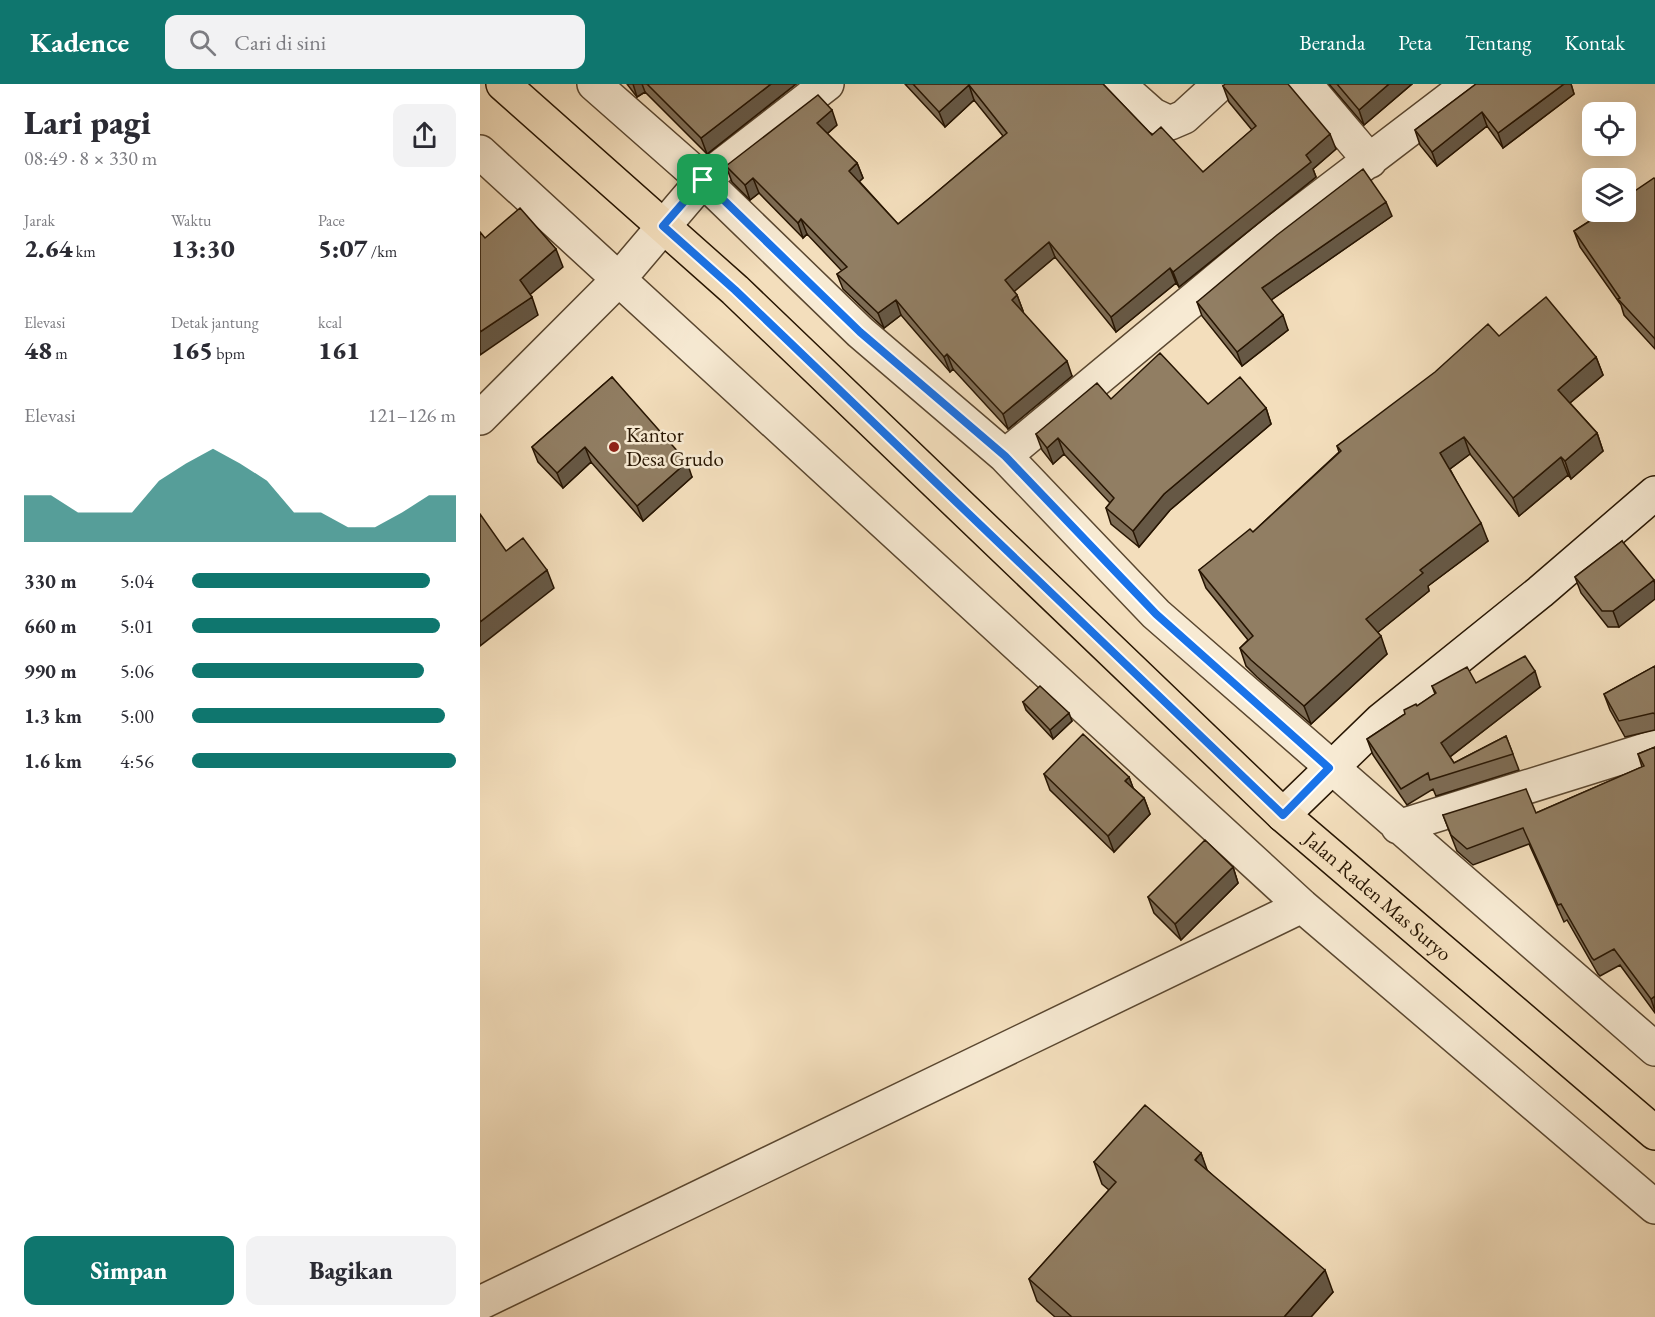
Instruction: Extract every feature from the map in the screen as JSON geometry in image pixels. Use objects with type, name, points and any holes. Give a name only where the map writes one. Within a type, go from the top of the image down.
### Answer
[{"type":"main road","name":"Jalan Raden Mas Suryo","points":[[503,84],[735,290],[1283,815],[1655,1133]]},
{"type":"street","points":[[594,84],[703,180],[860,332],[1005,456],[1156,614],[1329,768],[1655,1049]]},
{"type":"street","points":[[480,418],[618,280],[703,180],[827,84]]},
{"type":"street","points":[[1118,84],[1153,116],[1170,123],[1184,117],[1220,84]]},
{"type":"street","points":[[1305,84],[1370,161]]},
{"type":"street","points":[[1005,456],[1271,235],[1468,84]]},
{"type":"street","points":[[480,152],[1302,906],[1655,1207]]},
{"type":"street","points":[[1283,815],[1381,720],[1540,592],[1655,493]]},
{"type":"street","points":[[1398,828],[1655,747]]},
{"type":"street","points":[[480,1303],[1302,906]]},
{"type":"building","points":[[647,84],[771,84],[701,138]]},
{"type":"building","points":[[913,84],[1103,84],[1152,135],[1161,127],[1203,172],[1256,126],[1223,86],[1225,84],[1288,84],[1330,134],[1306,155],[1311,162],[1173,272],[1170,268],[1111,317],[1049,242],[1005,280],[1017,295],[1012,300],[1067,361],[1003,414],[947,354],[944,357],[896,300],[878,313],[837,274],[847,267],[801,219],[798,223],[753,178],[745,185],[726,166],[818,95],[832,110],[817,123],[857,163],[849,171],[898,224],[1007,133],[969,85],[939,112]]},
{"type":"building","points":[[1337,84],[1389,84],[1359,110]]},
{"type":"building","points":[[1476,84],[1564,84],[1498,133],[1482,112],[1432,152],[1415,130]]},
{"type":"building","points":[[1363,169],[1386,202],[1262,288],[1283,315],[1237,352],[1197,302],[1277,235]]},
{"type":"building","points":[[1655,179],[1655,339],[1618,299],[1620,298],[1574,231],[1588,222],[1636,222],[1636,190]]},
{"type":"building","points":[[520,208],[556,249],[520,280],[532,297],[480,332],[480,232],[485,238]]},
{"type":"building","points":[[1546,297],[1596,357],[1558,390],[1597,433],[1565,461],[1561,457],[1513,498],[1464,437],[1440,453],[1481,523],[1420,570],[1423,573],[1366,619],[1381,636],[1304,706],[1240,648],[1253,636],[1199,570],[1250,529],[1253,532],[1341,451],[1337,446],[1435,372],[1488,324],[1499,336]]},
{"type":"building","points":[[1160,353],[1208,404],[1240,377],[1266,408],[1164,494],[1133,531],[1106,508],[1114,498],[1058,438],[1047,448],[1036,434],[1097,383],[1111,399]]},
{"type":"building","points":[[612,377],[687,462],[637,506],[585,447],[557,473],[532,447]]},
{"type":"building","points":[[480,514],[506,551],[523,538],[547,570],[480,622]]},
{"type":"building","points":[[1622,541],[1654,580],[1613,611],[1602,611],[1575,577]]},
{"type":"building","points":[[1525,656],[1535,671],[1441,743],[1454,763],[1506,736],[1513,754],[1430,780],[1428,773],[1401,789],[1367,739],[1405,714],[1404,710],[1416,704],[1417,706],[1436,693],[1432,686],[1467,667],[1476,683]]},
{"type":"building","points":[[1655,666],[1655,714],[1619,721],[1604,694]]},
{"type":"building","points":[[1040,686],[1069,713],[1050,730],[1023,702]]},
{"type":"building","points":[[1083,734],[1129,777],[1125,781],[1144,798],[1108,836],[1044,774]]},
{"type":"building","points":[[1655,747],[1655,996],[1651,999],[1614,949],[1594,960],[1592,958],[1561,904],[1558,905],[1523,828],[1467,849],[1451,835],[1443,815],[1526,789],[1536,813],[1644,766],[1638,754]]},
{"type":"building","points":[[1205,840],[1233,867],[1175,924],[1148,897]]},
{"type":"building","points":[[1145,1105],[1201,1153],[1195,1160],[1325,1270],[1284,1317],[1072,1317],[1029,1279],[1116,1182],[1094,1162]]},
{"type":"place","name":"Kantor Desa Grudo","points":[[614,447]]},
{"type":"route","points":[[703,180],[860,332],[1005,456],[1156,614],[1329,768],[1283,815],[735,290],[663,226],[703,180]]}]
